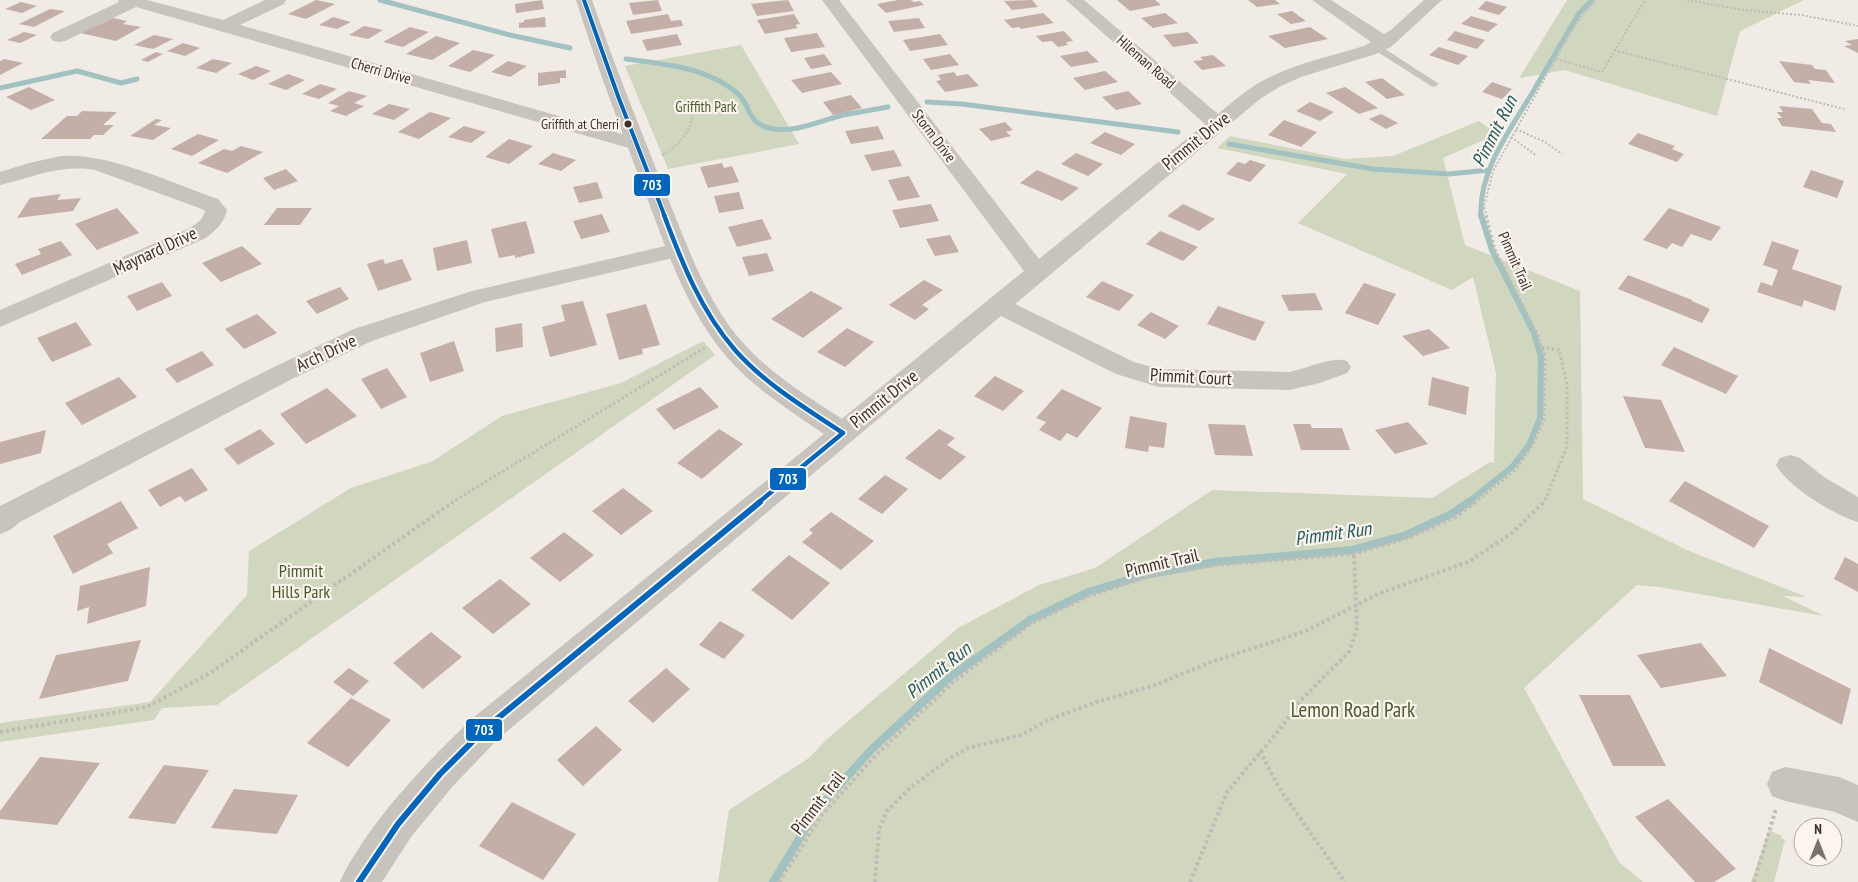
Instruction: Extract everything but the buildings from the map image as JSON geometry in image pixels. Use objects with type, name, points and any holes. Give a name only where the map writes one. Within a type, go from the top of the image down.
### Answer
[{"type":"street","points":[[225,26],[278,0]]},
{"type":"street","points":[[584,0],[604,62],[698,300],[723,337],[750,366],[782,392],[843,433]]},
{"type":"street","name":"Storm Drive","points":[[830,0],[1038,273]]},
{"type":"street","name":"Hileman Road","points":[[1074,0],[1217,124]]},
{"type":"street","points":[[1320,0],[1380,45]]},
{"type":"street","name":"Pimmit Drive","points":[[359,882],[398,824],[440,774],[486,728],[1217,124],[1253,95],[1274,82],[1295,73],[1352,57],[1380,45],[1434,0]]},
{"type":"street","points":[[59,36],[130,1]]},
{"type":"street","name":"Cherri Drive","points":[[130,1],[225,26],[639,152]]},
{"type":"street","points":[[0,156],[7,176]]},
{"type":"street","name":"Maynard Drive","points":[[0,319],[198,233],[214,218],[216,210],[210,204],[88,161],[54,163],[7,176]]},
{"type":"street","name":"Arch Drive","points":[[0,522],[10,514],[281,374],[363,335],[438,308],[480,296],[678,250]]},
{"type":"street","name":"Pimmit Court","points":[[998,305],[1124,368],[1159,378],[1289,381],[1311,377],[1338,367]]},
{"type":"street","points":[[1790,466],[1814,485],[1858,511]]},
{"type":"street","points":[[1785,784],[1839,794],[1858,804]]},
{"type":"lane","points":[[1380,45],[1434,84]]},
{"type":"path","name":"Pimmit Trail","points":[[779,882],[820,816],[875,756],[953,682],[1032,623],[1090,596],[1146,577],[1217,565],[1354,554],[1408,538],[1455,517],[1487,494],[1516,469],[1532,446],[1544,419],[1545,357],[1537,333],[1495,250],[1484,206],[1493,171],[1511,137],[1583,14],[1597,0]]},
{"type":"path","points":[[1556,59],[1602,72],[1645,0]]},
{"type":"path","points":[[1687,0],[1858,26]]},
{"type":"path","points":[[1614,50],[1844,109]]},
{"type":"path","points":[[639,152],[663,155],[673,148],[689,130],[693,120],[693,112]]},
{"type":"path","points":[[1516,129],[1545,142],[1562,154]]},
{"type":"path","points":[[1511,137],[1537,156]]},
{"type":"path","points":[[0,732],[147,707],[210,672],[454,501],[723,337]]},
{"type":"path","points":[[876,882],[879,829],[887,811],[910,788],[952,757],[968,748],[1021,735],[1048,720],[1155,685],[1214,661],[1306,631],[1378,594],[1468,562],[1512,533],[1543,505],[1567,446],[1567,384],[1559,350],[1542,347]]},
{"type":"path","points":[[1190,882],[1227,792],[1280,729],[1301,700],[1349,652],[1357,628],[1354,554]]},
{"type":"path","points":[[1260,751],[1279,788],[1345,882]]},
{"type":"path","points":[[1754,882],[1785,784]]},
{"type":"green space","points":[[1567,0],[1804,0],[1740,31],[1717,116],[1565,70],[1519,78]]},
{"type":"green space","name":"Griffith Park","points":[[741,45],[799,144],[668,169],[625,66]]},
{"type":"green space","name":"Lemon Road Park","points":[[1479,121],[1497,134],[1443,158],[1465,245],[1580,291],[1583,499],[1689,551],[1807,597],[1783,596],[1824,616],[1659,587],[1637,585],[1524,688],[1619,862],[1643,882],[718,882],[729,810],[809,758],[826,740],[958,628],[1039,585],[1095,568],[1212,490],[1432,498],[1490,462],[1494,463],[1496,373],[1473,277],[1452,290],[1298,223],[1347,174],[1217,148],[1230,136],[1344,159],[1393,156]]},
{"type":"green space","name":"Pimmit Hills Park","points":[[703,341],[715,355],[217,705],[162,708],[154,720],[0,742],[0,723],[150,702],[247,595],[249,551],[351,488],[433,461],[502,416],[621,383]]},
{"type":"green space","points":[[1769,830],[1782,836],[1781,838],[1785,840],[1774,882],[1751,882]]},
{"type":"waterway","points":[[380,0],[510,35],[570,48]]},
{"type":"waterway","name":"Pimmit Run","points":[[1481,215],[1484,184],[1497,153],[1579,13],[1592,0]]},
{"type":"waterway","points":[[626,59],[684,68],[712,77],[737,93],[756,122],[769,128],[797,128],[843,115],[888,107]]},
{"type":"waterway","points":[[0,88],[77,71],[121,83],[137,79]]},
{"type":"waterway","points":[[927,102],[962,104],[1178,132]]},
{"type":"waterway","points":[[1229,144],[1373,169],[1449,174],[1489,170]]},
{"type":"waterway","name":"Pimmit Run","points":[[1467,503],[1512,467],[1529,445],[1540,418],[1541,357],[1534,333],[1492,250],[1481,215]]},
{"type":"waterway","name":"Pimmit Run","points":[[773,882],[816,811],[871,750],[950,677],[1030,620],[1088,592],[1145,575],[1215,562],[1352,550],[1406,535],[1451,514],[1469,502]]},
{"type":"transit line","name":"703","points":[[359,882],[398,824],[440,774],[486,728],[843,433],[786,395],[759,374],[735,350],[709,314],[688,275],[671,234],[600,48],[584,0]]},
{"type":"place","name":"Griffith at Cherri","points":[[628,124]]}]
